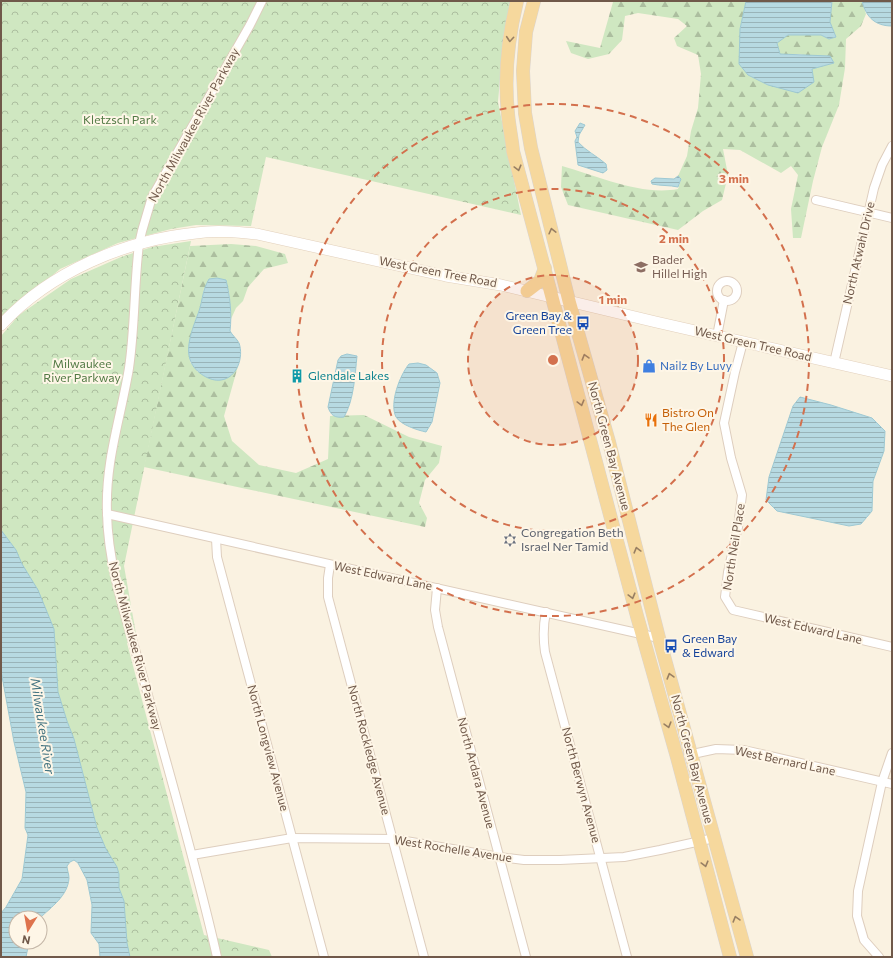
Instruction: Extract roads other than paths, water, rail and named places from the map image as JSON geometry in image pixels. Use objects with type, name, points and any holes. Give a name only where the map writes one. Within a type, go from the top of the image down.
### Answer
[{"type":"main road","name":"North Green Bay Avenue","points":[[517,1],[511,28],[507,73],[508,113],[514,151],[642,634],[677,757],[730,957]]},
{"type":"main road","name":"North Green Bay Avenue","points":[[534,1],[526,32],[523,71],[525,112],[531,148],[569,301],[609,442],[659,638],[747,957]]},
{"type":"main road","points":[[528,291],[540,280],[545,268]]},
{"type":"street","name":"North Milwaukee River Parkway","points":[[217,957],[192,855],[112,564],[106,514],[107,482],[109,463],[132,345],[139,244],[152,197],[248,30],[262,1]]},
{"type":"street","name":"North Atwahl Drive","points":[[834,363],[874,188],[882,165],[892,146]]},
{"type":"street","points":[[816,200],[868,211],[892,218]]},
{"type":"street","name":"West Green Tree Road","points":[[1,325],[29,300],[48,286],[112,252],[162,238],[197,232],[226,232],[257,234],[446,276],[501,285],[892,376]]},
{"type":"street","points":[[717,336],[724,300]]},
{"type":"street","name":"North Neil Place","points":[[733,610],[726,597],[728,572],[738,527],[742,495],[731,458],[724,423],[743,342]]},
{"type":"street","name":"West Edward Lane","points":[[106,514],[659,638]]},
{"type":"street","name":"North Longview Avenue","points":[[216,539],[217,557],[324,957]]},
{"type":"street","name":"North Rockledge Avenue","points":[[330,564],[328,597],[394,839],[424,957]]},
{"type":"street","name":"North Ardara Avenue","points":[[438,588],[435,610],[438,627],[526,957]]},
{"type":"street","name":"West Edward Lane","points":[[733,610],[892,647]]},
{"type":"street","name":"North Berwyn Avenue","points":[[546,612],[543,626],[545,652],[627,957]]},
{"type":"street","name":"West Bernard Lane","points":[[677,757],[716,749],[744,750],[892,784]]},
{"type":"street","points":[[879,957],[864,940],[857,916],[858,891],[882,782],[892,753]]},
{"type":"street","name":"West Rochelle Avenue","points":[[192,855],[292,838],[394,839],[499,857],[531,860],[601,859],[624,857],[714,838]]},
{"type":"water","points":[[746,1],[832,1],[830,22],[836,37],[829,39],[821,35],[788,35],[777,43],[780,54],[830,56],[834,63],[812,69],[814,82],[798,93],[768,85],[748,75],[739,64],[740,29]]},
{"type":"water","points":[[862,1],[892,1],[892,26],[886,26],[872,20],[866,12]]},
{"type":"water","points":[[580,123],[585,125],[579,135],[578,142],[606,164],[607,170],[603,173],[578,165],[575,141],[577,137],[575,131]]},
{"type":"water","points":[[678,176],[681,179],[678,187],[652,184],[651,181],[655,178],[674,179]]},
{"type":"water","points":[[217,278],[226,280],[229,292],[231,318],[230,331],[239,343],[241,354],[235,371],[227,378],[221,380],[208,378],[199,373],[193,366],[189,356],[190,336],[199,311],[205,287],[209,279]]},
{"type":"water","points":[[347,354],[357,356],[355,379],[350,403],[344,417],[338,417],[334,416],[330,412],[328,407],[338,360],[341,356]]},
{"type":"water","points":[[418,363],[426,365],[437,373],[440,383],[432,422],[426,432],[405,425],[398,420],[394,411],[396,389],[402,375],[409,364]]},
{"type":"water","points":[[800,397],[872,418],[885,431],[884,451],[873,481],[872,511],[861,524],[849,526],[777,511],[766,500],[769,477],[793,406]]},
{"type":"water","name":"Milwaukee River","points":[[1,530],[16,550],[22,564],[38,590],[54,629],[58,692],[74,739],[97,828],[106,849],[117,867],[119,874],[119,888],[124,901],[127,943],[130,957],[100,957],[99,944],[91,933],[92,905],[87,880],[78,863],[74,860],[67,866],[69,878],[66,890],[48,911],[8,910],[8,950],[27,950],[26,957],[1,957],[1,913],[22,879],[28,835],[25,828],[26,792],[14,742],[1,671]]},
{"type":"place","name":"Bader Hillel High","points":[[641,267]]},
{"type":"place","name":"Green Bay & Green Tree","points":[[583,323]]},
{"type":"place","name":"Nailz By Luvy","points":[[649,366]]},
{"type":"place","name":"Glendale Lakes","points":[[297,376]]},
{"type":"place","name":"Bistro On The Glen","points":[[651,420]]},
{"type":"place","name":"Congregation Beth Israel Ner Tamid","points":[[510,540]]},
{"type":"place","name":"Green Bay & Edward","points":[[671,646]]},
{"type":"park label","name":"Kletzsch Park","points":[[120,120]]},
{"type":"park label","name":"Milwaukee River Parkway","points":[[82,371]]}]
